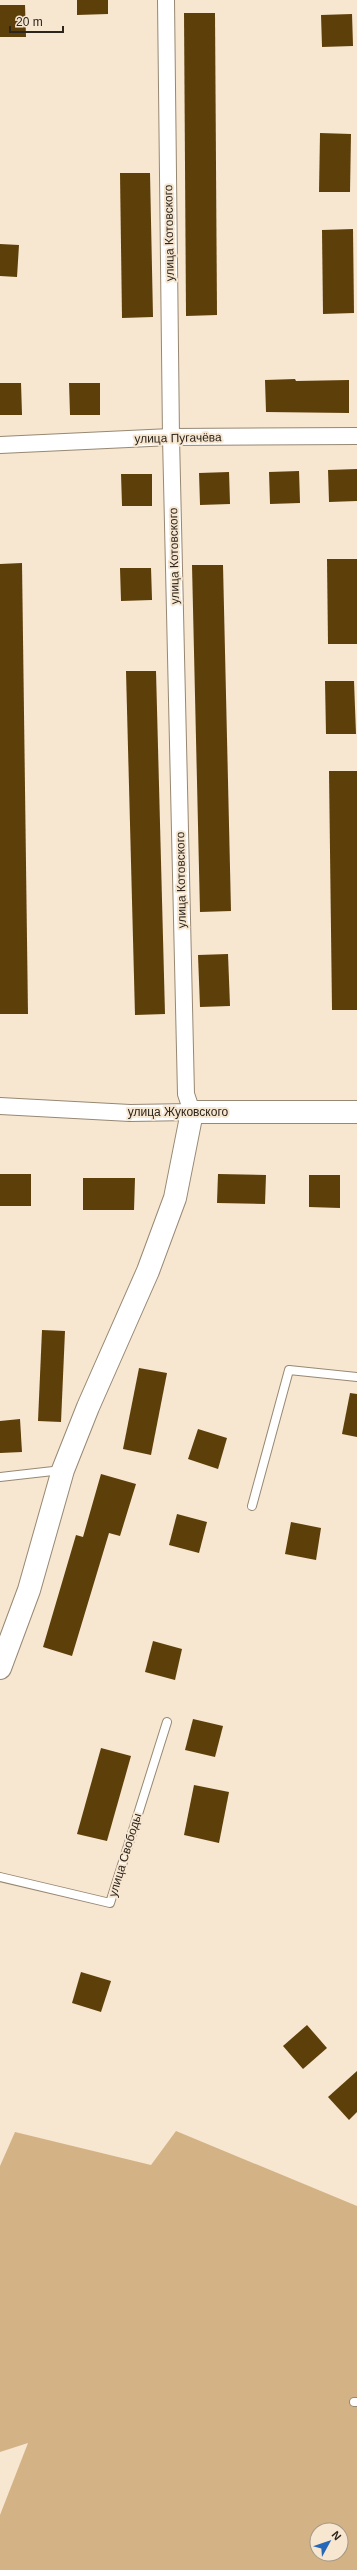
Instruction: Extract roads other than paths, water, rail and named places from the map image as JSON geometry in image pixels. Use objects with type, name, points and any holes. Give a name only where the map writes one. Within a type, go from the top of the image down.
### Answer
[{"type":"street","name":"улица Котовского","points":[[166,0],[171,437],[186,1094],[192,1112]]},
{"type":"street","name":"улица Пугачёва","points":[[0,445],[171,437],[357,436]]},
{"type":"street","name":"улица Жуковского","points":[[0,1106],[130,1113],[357,1112]]},
{"type":"street","points":[[0,1668],[29,1590],[63,1470],[88,1407],[148,1271],[175,1198],[192,1112]]},
{"type":"lane","points":[[252,1506],[289,1370],[357,1377]]},
{"type":"lane","points":[[0,1477],[63,1470]]},
{"type":"lane","name":"улица Свободы","points":[[0,1877],[110,1903],[167,1722]]}]
